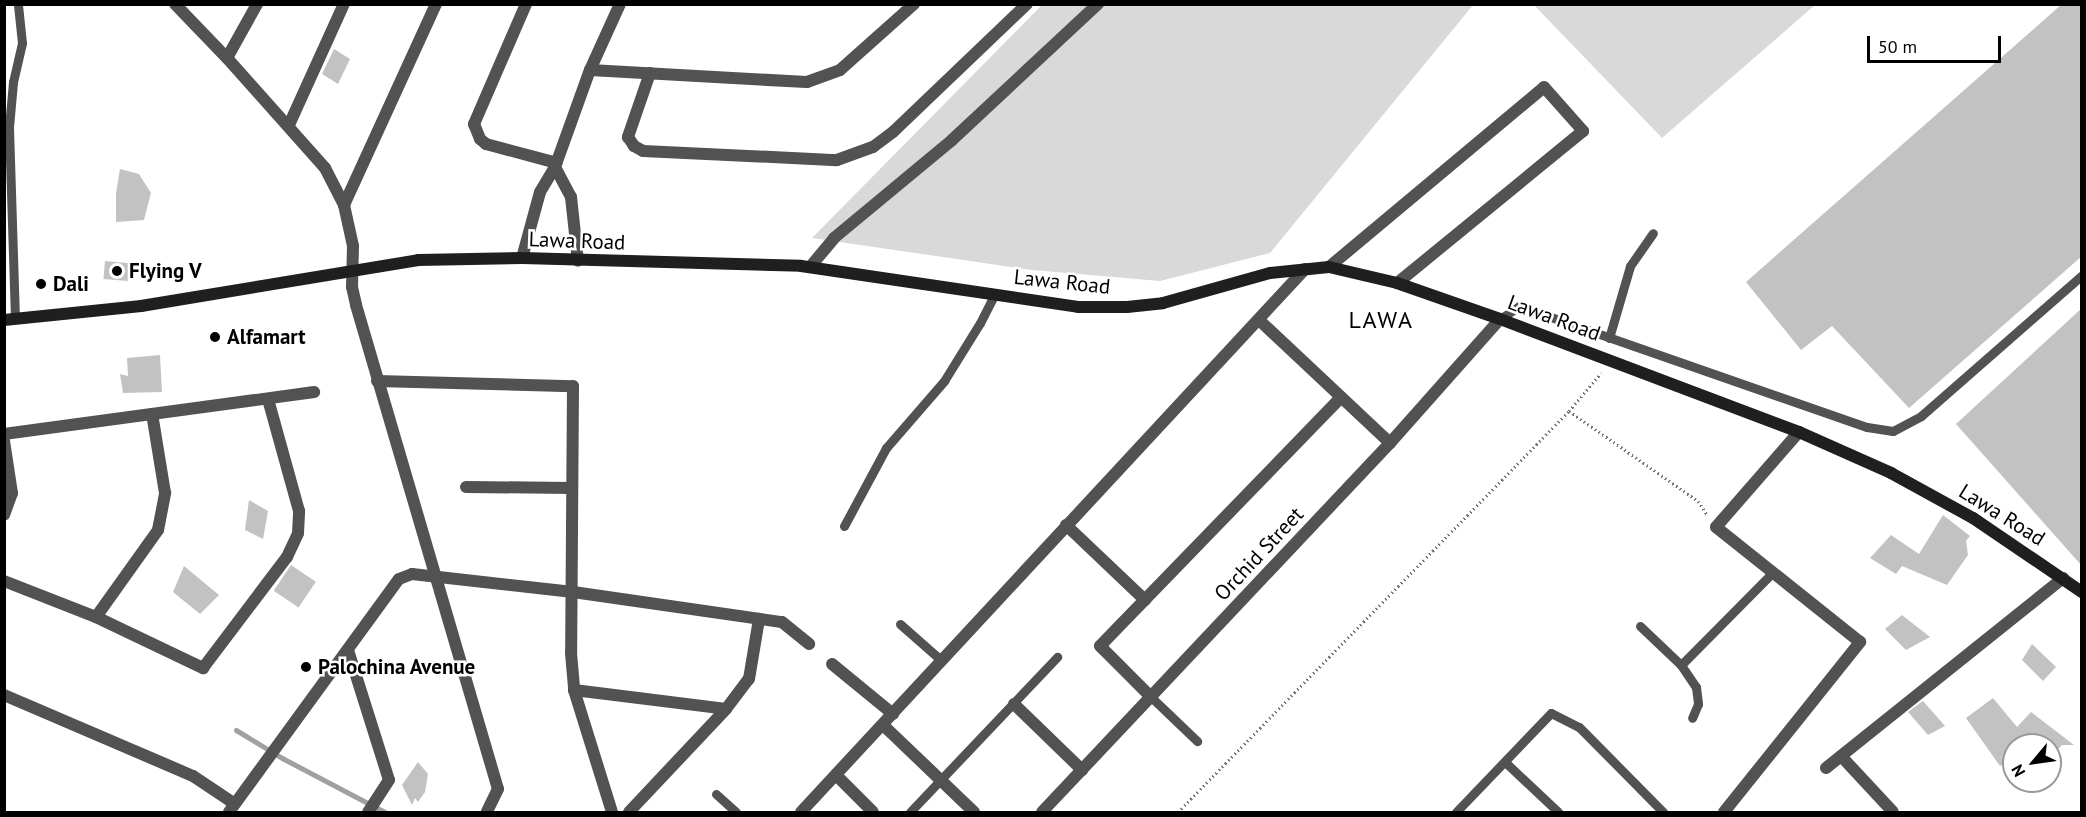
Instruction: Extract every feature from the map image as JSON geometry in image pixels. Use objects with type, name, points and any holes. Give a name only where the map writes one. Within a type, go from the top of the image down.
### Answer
[{"type":"main road","name":"Lawa Road","points":[[10,319],[141,306],[417,260],[522,258],[810,267],[1078,307],[1127,307],[1162,303],[1260,276],[1329,267],[1397,283],[1500,319],[1799,432],[1891,472],[1973,518],[2082,592]]},
{"type":"street","points":[[175,4],[289,125],[325,168],[344,205],[353,246],[354,296],[498,789],[487,813]]},
{"type":"street","points":[[228,58],[257,4]]},
{"type":"street","points":[[289,125],[344,4]]},
{"type":"street","points":[[344,205],[436,4]]},
{"type":"street","points":[[526,4],[474,124],[480,139],[486,144],[556,165],[571,197],[578,261]]},
{"type":"street","points":[[522,258],[540,192],[556,165],[590,70],[620,4]]},
{"type":"street","points":[[590,70],[807,82],[840,70],[914,4]]},
{"type":"street","points":[[650,73],[628,137],[634,146],[643,151],[837,160],[873,147],[893,132],[1027,4]]},
{"type":"street","points":[[810,267],[834,238],[952,140],[1098,4]]},
{"type":"street","points":[[1329,267],[1544,87],[1583,131],[1397,283]]},
{"type":"street","points":[[801,813],[1065,525],[1305,269]]},
{"type":"street","name":"Orchid Street","points":[[1042,813],[1390,443],[1500,319]]},
{"type":"street","points":[[1259,320],[1390,443]]},
{"type":"street","points":[[377,381],[573,386],[571,653],[574,690],[612,813]]},
{"type":"street","points":[[4,434],[314,392]]},
{"type":"street","points":[[1151,698],[1100,646],[1341,398]]},
{"type":"street","points":[[4,581],[96,617],[203,668],[287,557],[298,533],[299,511],[268,399]]},
{"type":"street","points":[[96,617],[158,530],[165,493],[152,414]]},
{"type":"street","points":[[1724,813],[1860,642],[1716,527],[1799,432]]},
{"type":"street","points":[[4,441],[12,493],[4,515]]},
{"type":"street","points":[[466,487],[572,488]]},
{"type":"street","points":[[1065,525],[1145,600]]},
{"type":"street","points":[[4,696],[193,776],[232,808],[399,579],[412,574],[573,592],[782,622],[809,644]]},
{"type":"street","points":[[1826,768],[2063,578]]},
{"type":"street","points":[[629,813],[726,709],[749,679],[759,619]]},
{"type":"street","points":[[348,650],[388,780],[368,813]]},
{"type":"street","points":[[832,664],[892,714]]},
{"type":"street","points":[[574,690],[726,709]]},
{"type":"street","points":[[1014,704],[1082,770]]},
{"type":"street","points":[[883,724],[974,813]]},
{"type":"street","points":[[1841,756],[1893,813]]},
{"type":"street","points":[[836,775],[873,813]]},
{"type":"lane","points":[[10,319],[9,127],[13,82],[22,43],[18,4]]},
{"type":"lane","points":[[1610,339],[1630,266],[1653,233]]},
{"type":"lane","points":[[1500,319],[1519,306],[1867,427],[1893,431],[1921,416],[2082,274]]},
{"type":"lane","points":[[844,526],[886,448],[944,381],[980,323],[994,295]]},
{"type":"lane","points":[[1681,665],[1772,573]]},
{"type":"lane","points":[[900,624],[941,660]]},
{"type":"lane","points":[[1640,626],[1681,665],[1696,687],[1698,704],[1692,718]]},
{"type":"lane","points":[[910,813],[1057,657]]},
{"type":"lane","points":[[1151,698],[1197,741]]},
{"type":"lane","points":[[1457,812],[1551,714],[1579,727],[1663,813]]},
{"type":"lane","points":[[1505,762],[1558,813]]},
{"type":"lane","points":[[717,794],[736,813]]},
{"type":"path","points":[[1178,813],[1569,411],[1612,360]]},
{"type":"path","points":[[1569,411],[1698,501],[1716,527]]},
{"type":"shaded area","points":[[1042,5],[1473,5],[1270,253],[1160,281],[1032,270],[812,238]]},
{"type":"shaded area","points":[[1534,5],[1815,5],[1662,138]]},
{"type":"building","points":[[2062,4],[2082,4],[2082,256],[1909,408],[1832,326],[1801,350],[1746,282]]},
{"type":"building","points":[[334,49],[350,59],[338,84],[322,74]]},
{"type":"building","points":[[120,169],[139,174],[151,193],[144,220],[116,222],[116,193]]},
{"type":"building","name":"Flying V","points":[[105,261],[130,263],[128,281],[103,279]]},
{"type":"building","points":[[2082,308],[2082,566],[1956,424]]},
{"type":"building","points":[[160,355],[162,392],[123,393],[120,374],[128,376],[127,358]]},
{"type":"building","points":[[249,500],[268,511],[263,539],[245,530]]},
{"type":"building","points":[[1943,515],[1970,536],[1966,541],[1968,555],[1947,585],[1902,566],[1896,574],[1870,558],[1891,535],[1919,554]]},
{"type":"building","points":[[291,565],[316,582],[299,607],[274,591]]},
{"type":"building","points":[[184,566],[219,595],[200,614],[173,592]]},
{"type":"building","points":[[1902,615],[1930,637],[1906,650],[1885,629]]},
{"type":"building","points":[[2032,644],[2056,667],[2043,681],[2022,660]]},
{"type":"building","points":[[1993,698],[2017,727],[2031,712],[2058,733],[2002,733],[2002,765],[2000,766],[1966,718]]},
{"type":"building","points":[[1923,701],[1945,726],[1928,735],[1908,712]]},
{"type":"building","points":[[2062,736],[2074,745],[2062,745]]},
{"type":"building","points":[[418,762],[428,774],[425,792],[418,802],[415,798],[412,805],[402,785]]},
{"type":"waterway","points":[[236,730],[282,758],[385,812]]},
{"type":"place","name":"Flying V","points":[[117,271]]},
{"type":"place","name":"Dali","points":[[41,284]]},
{"type":"place","name":"Alfamart","points":[[215,337]]},
{"type":"place","name":"Palochina Avenue","points":[[306,667]]},
{"type":"district","name":"LAWA","points":[[1381,320]]}]
